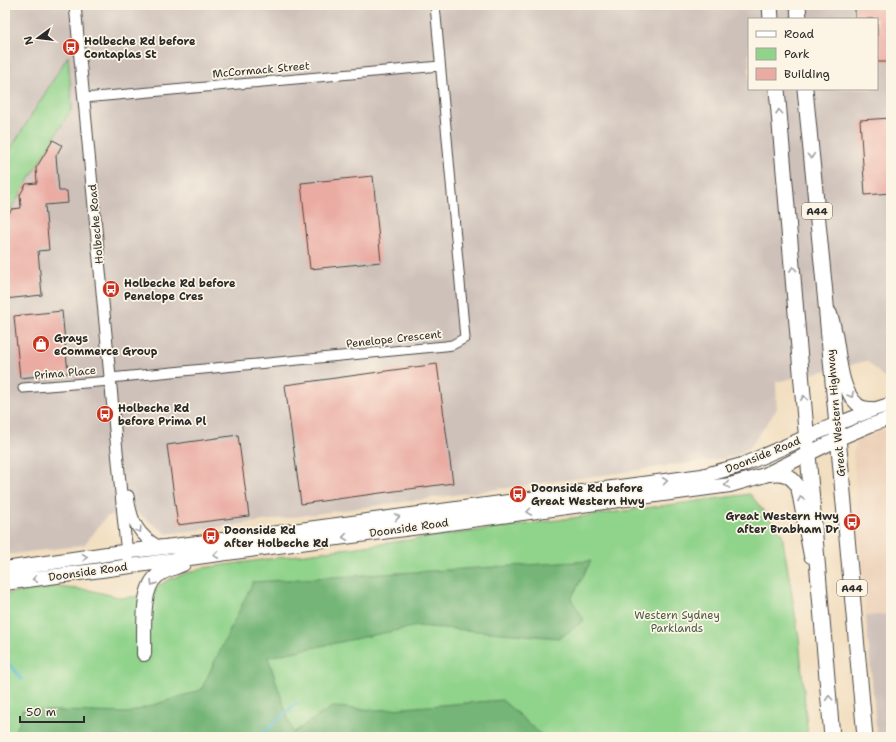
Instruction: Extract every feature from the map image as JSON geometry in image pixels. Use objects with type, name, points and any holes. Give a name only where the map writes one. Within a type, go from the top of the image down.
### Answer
[{"type":"highway","points":[[770,5],[772,18]]},
{"type":"highway","points":[[798,5],[799,18]]},
{"type":"highway","name":"A44","points":[[777,90],[832,737]]},
{"type":"highway","name":"Great Western Highway","points":[[805,90],[865,737]]},
{"type":"main road","points":[[826,304],[836,329],[840,366],[846,386],[858,405],[875,409]]},
{"type":"main road","points":[[837,432],[875,409],[891,404]]},
{"type":"main road","points":[[837,432],[891,418]]},
{"type":"main road","name":"Doonside Road","points":[[5,569],[127,551],[255,536],[702,476],[742,465],[807,437],[837,432]]},
{"type":"main road","name":"Doonside Road","points":[[5,583],[730,485],[765,475],[808,454],[837,432]]},
{"type":"main road","points":[[765,475],[785,474],[798,486],[821,606]]},
{"type":"main road","points":[[144,654],[146,596],[151,584],[158,575],[198,558]]},
{"type":"street","name":"Holbeche Road","points":[[75,5],[129,566]]},
{"type":"street","name":"Penelope Crescent","points":[[110,380],[445,346],[452,345],[465,338],[435,5]]},
{"type":"street","name":"McCormack Street","points":[[84,98],[440,66]]},
{"type":"street","name":"Prima Place","points":[[23,388],[110,380]]},
{"type":"street","name":"Holbeche Road","points":[[119,467],[127,486],[132,516],[145,537],[160,547]]},
{"type":"shaded area","points":[[5,5],[891,5],[891,384],[867,361],[776,382],[777,409],[750,447],[734,457],[167,534],[137,513],[107,516],[84,545],[5,555],[5,219],[72,108],[68,56],[5,158]]},
{"type":"shaded area","points":[[891,429],[891,614],[866,616],[853,454],[856,442],[879,431]]},
{"type":"shaded area","points":[[891,614],[891,737],[877,737],[866,616]]},
{"type":"green space","points":[[68,56],[72,108],[5,219],[5,158]]},
{"type":"green space","name":"Western Sydney Parklands","points":[[750,494],[782,534],[799,638],[808,737],[5,737],[5,594],[55,587],[89,590],[122,598],[141,596],[170,579],[202,568]]},
{"type":"green space","points":[[591,561],[571,599],[584,620],[560,638],[417,626],[268,657],[293,733],[332,707],[379,710],[502,700],[544,737],[11,737],[19,724],[22,710],[128,713],[201,690],[253,582]]},
{"type":"building","points":[[855,5],[891,5],[891,62],[878,62],[878,18],[855,18]]},
{"type":"building","points":[[891,118],[891,193],[865,195],[860,120]]},
{"type":"building","points":[[53,140],[62,145],[56,156],[59,191],[67,191],[68,203],[45,205],[49,250],[38,251],[42,295],[5,299],[5,220],[12,209],[21,208],[20,195],[26,184],[37,183],[36,168]]},
{"type":"building","points":[[373,176],[381,262],[310,269],[301,183]]},
{"type":"building","name":"Grays eCommerce Group","points":[[62,311],[68,373],[20,378],[14,316]]},
{"type":"building","points":[[437,364],[453,483],[301,504],[285,385]]},
{"type":"building","points":[[238,435],[249,516],[178,525],[167,445]]},
{"type":"waterway","points":[[5,661],[13,668],[22,680]]},
{"type":"waterway","points":[[258,737],[297,703]]},
{"type":"place","name":"Holbeche Rd before Contaplas St","points":[[71,47]]},
{"type":"place","name":"Holbeche Rd before Penelope Cres","points":[[111,289]]},
{"type":"place","name":"Grays eCommerce Group","points":[[41,344]]},
{"type":"place","name":"Holbeche Rd before Prima Pl","points":[[105,414]]},
{"type":"place","name":"Doonside Rd before Great Western Hwy","points":[[518,494]]},
{"type":"place","name":"Great Western Hwy after Brabham Dr","points":[[852,522]]},
{"type":"place","name":"Doonside Rd after Holbeche Rd","points":[[211,536]]}]
